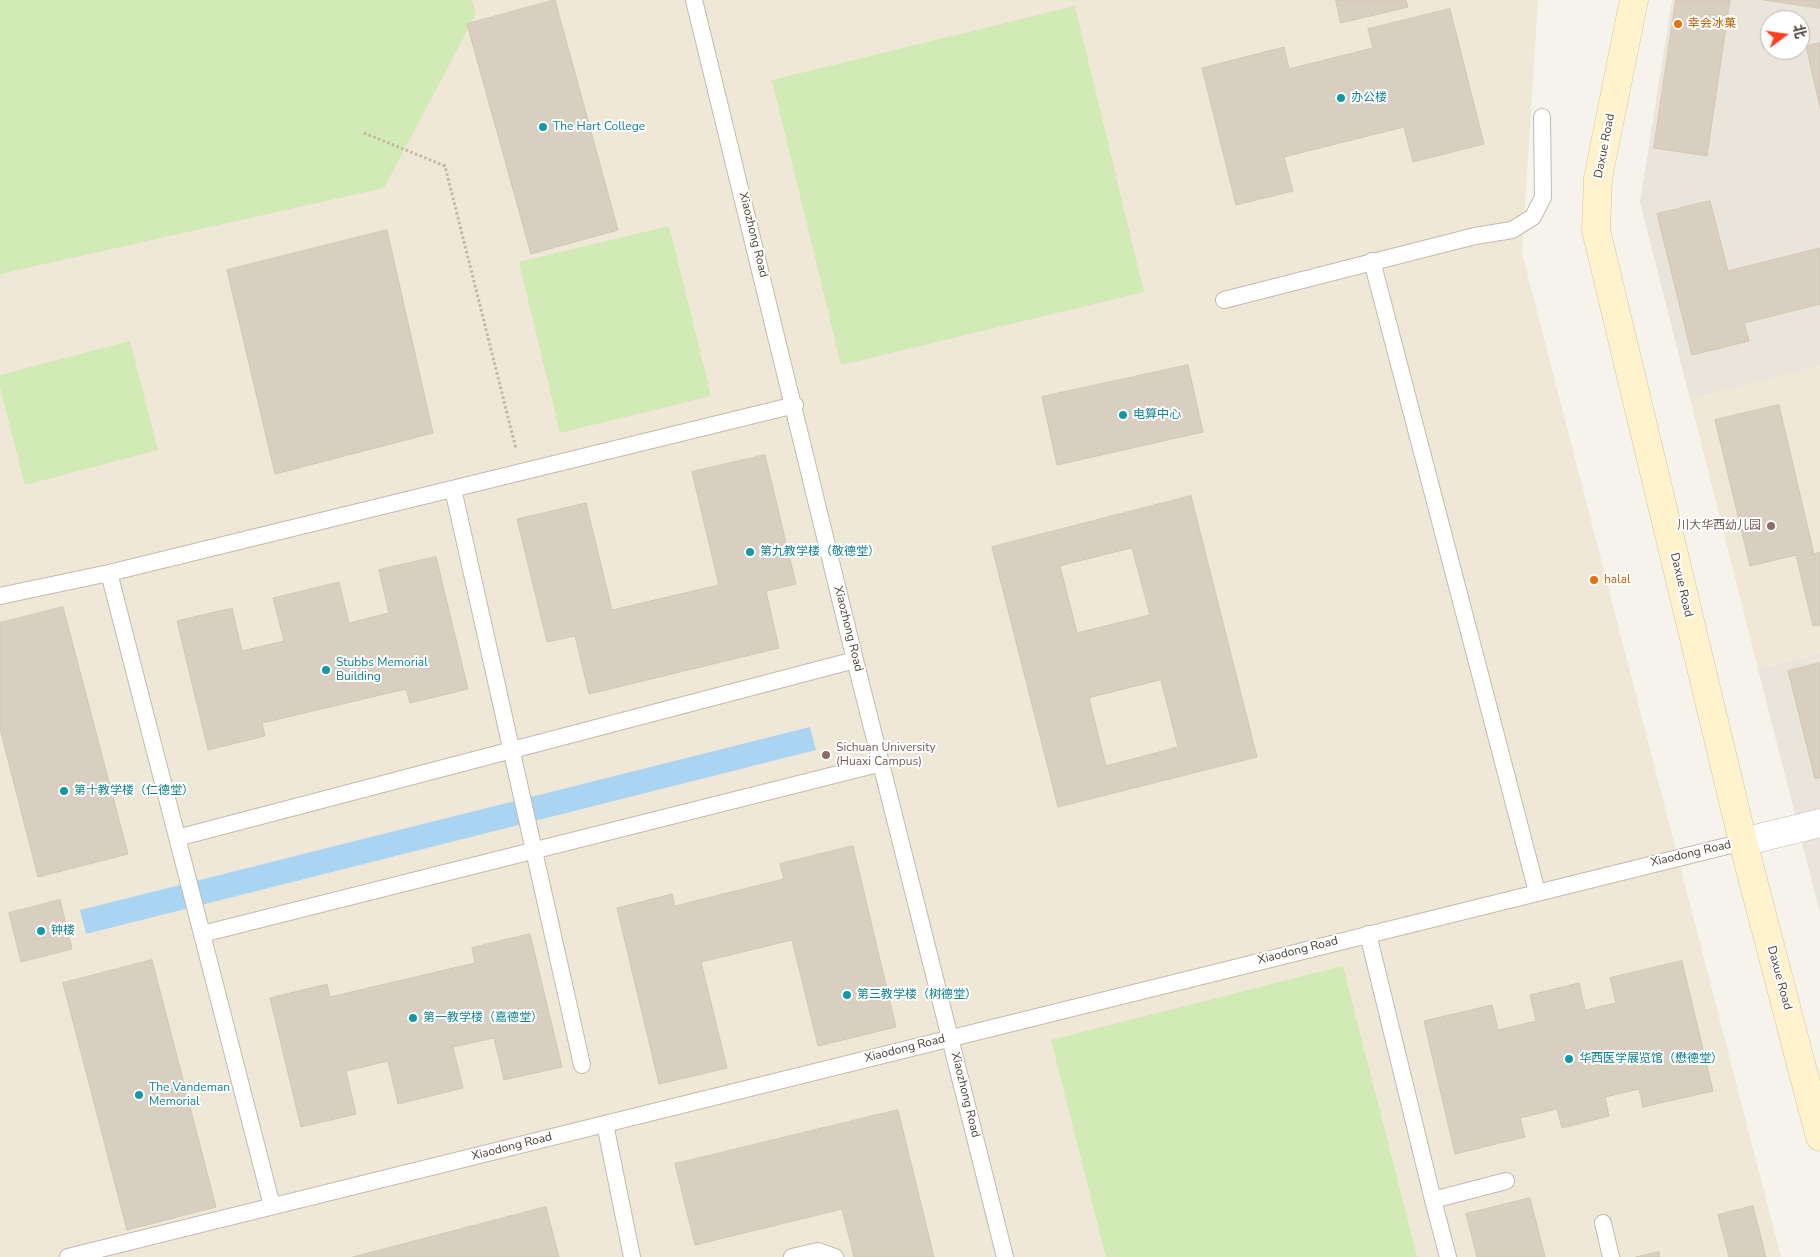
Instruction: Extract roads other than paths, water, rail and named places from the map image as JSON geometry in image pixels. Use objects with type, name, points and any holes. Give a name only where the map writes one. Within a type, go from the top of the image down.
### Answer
[{"type":"street","name":"Daxue Road","points":[[1634,0],[1598,178],[1596,230],[1743,842],[1820,1137]]},
{"type":"street","points":[[1743,842],[1820,823]]},
{"type":"lane","name":"Xiaozhong Road","points":[[694,0],[1005,1257]]},
{"type":"lane","points":[[1224,300],[1372,261],[1475,236],[1512,230],[1533,217],[1543,197],[1542,117]]},
{"type":"lane","points":[[1372,261],[1537,892]]},
{"type":"lane","points":[[0,596],[109,573],[794,405]]},
{"type":"lane","points":[[453,489],[582,1065]]},
{"type":"lane","points":[[109,573],[272,1206]]},
{"type":"lane","points":[[177,838],[856,660]]},
{"type":"lane","points":[[202,934],[882,763]]},
{"type":"lane","name":"Xiaodong Road","points":[[68,1257],[1743,842]]},
{"type":"lane","points":[[1368,934],[1448,1257]]},
{"type":"lane","points":[[605,1124],[632,1257]]},
{"type":"lane","points":[[1433,1200],[1506,1181]]},
{"type":"lane","points":[[1603,1223],[1611,1257]]},
{"type":"lane","points":[[792,1257],[818,1251],[836,1257]]},
{"type":"water","points":[[810,727],[816,750],[86,934],[80,910]]},
{"type":"place","name":"幸会冰菓","points":[[1678,24]]},
{"type":"place","name":"办公楼","points":[[1341,98]]},
{"type":"place","name":"The Hart College","points":[[543,127]]},
{"type":"place","name":"电算中心","points":[[1123,415]]},
{"type":"place","name":"川大华西幼儿园","points":[[1771,526]]},
{"type":"place","name":"第九教学楼（敬德堂）","points":[[750,552]]},
{"type":"place","name":"halal","points":[[1594,580]]},
{"type":"place","name":"Stubbs Memorial Building","points":[[326,670]]},
{"type":"place","name":"Sichuan University (Huaxi Campus)","points":[[826,755]]},
{"type":"place","name":"第十教学楼（仁德堂）","points":[[64,791]]},
{"type":"place","name":"钟楼","points":[[41,931]]},
{"type":"place","name":"第三教学楼（树德堂）","points":[[847,995]]},
{"type":"place","name":"第一教学楼（嘉德堂）","points":[[413,1018]]},
{"type":"place","name":"华西医学展览馆（懋德堂）","points":[[1569,1059]]},
{"type":"place","name":"The Vandeman Memorial","points":[[139,1095]]}]
